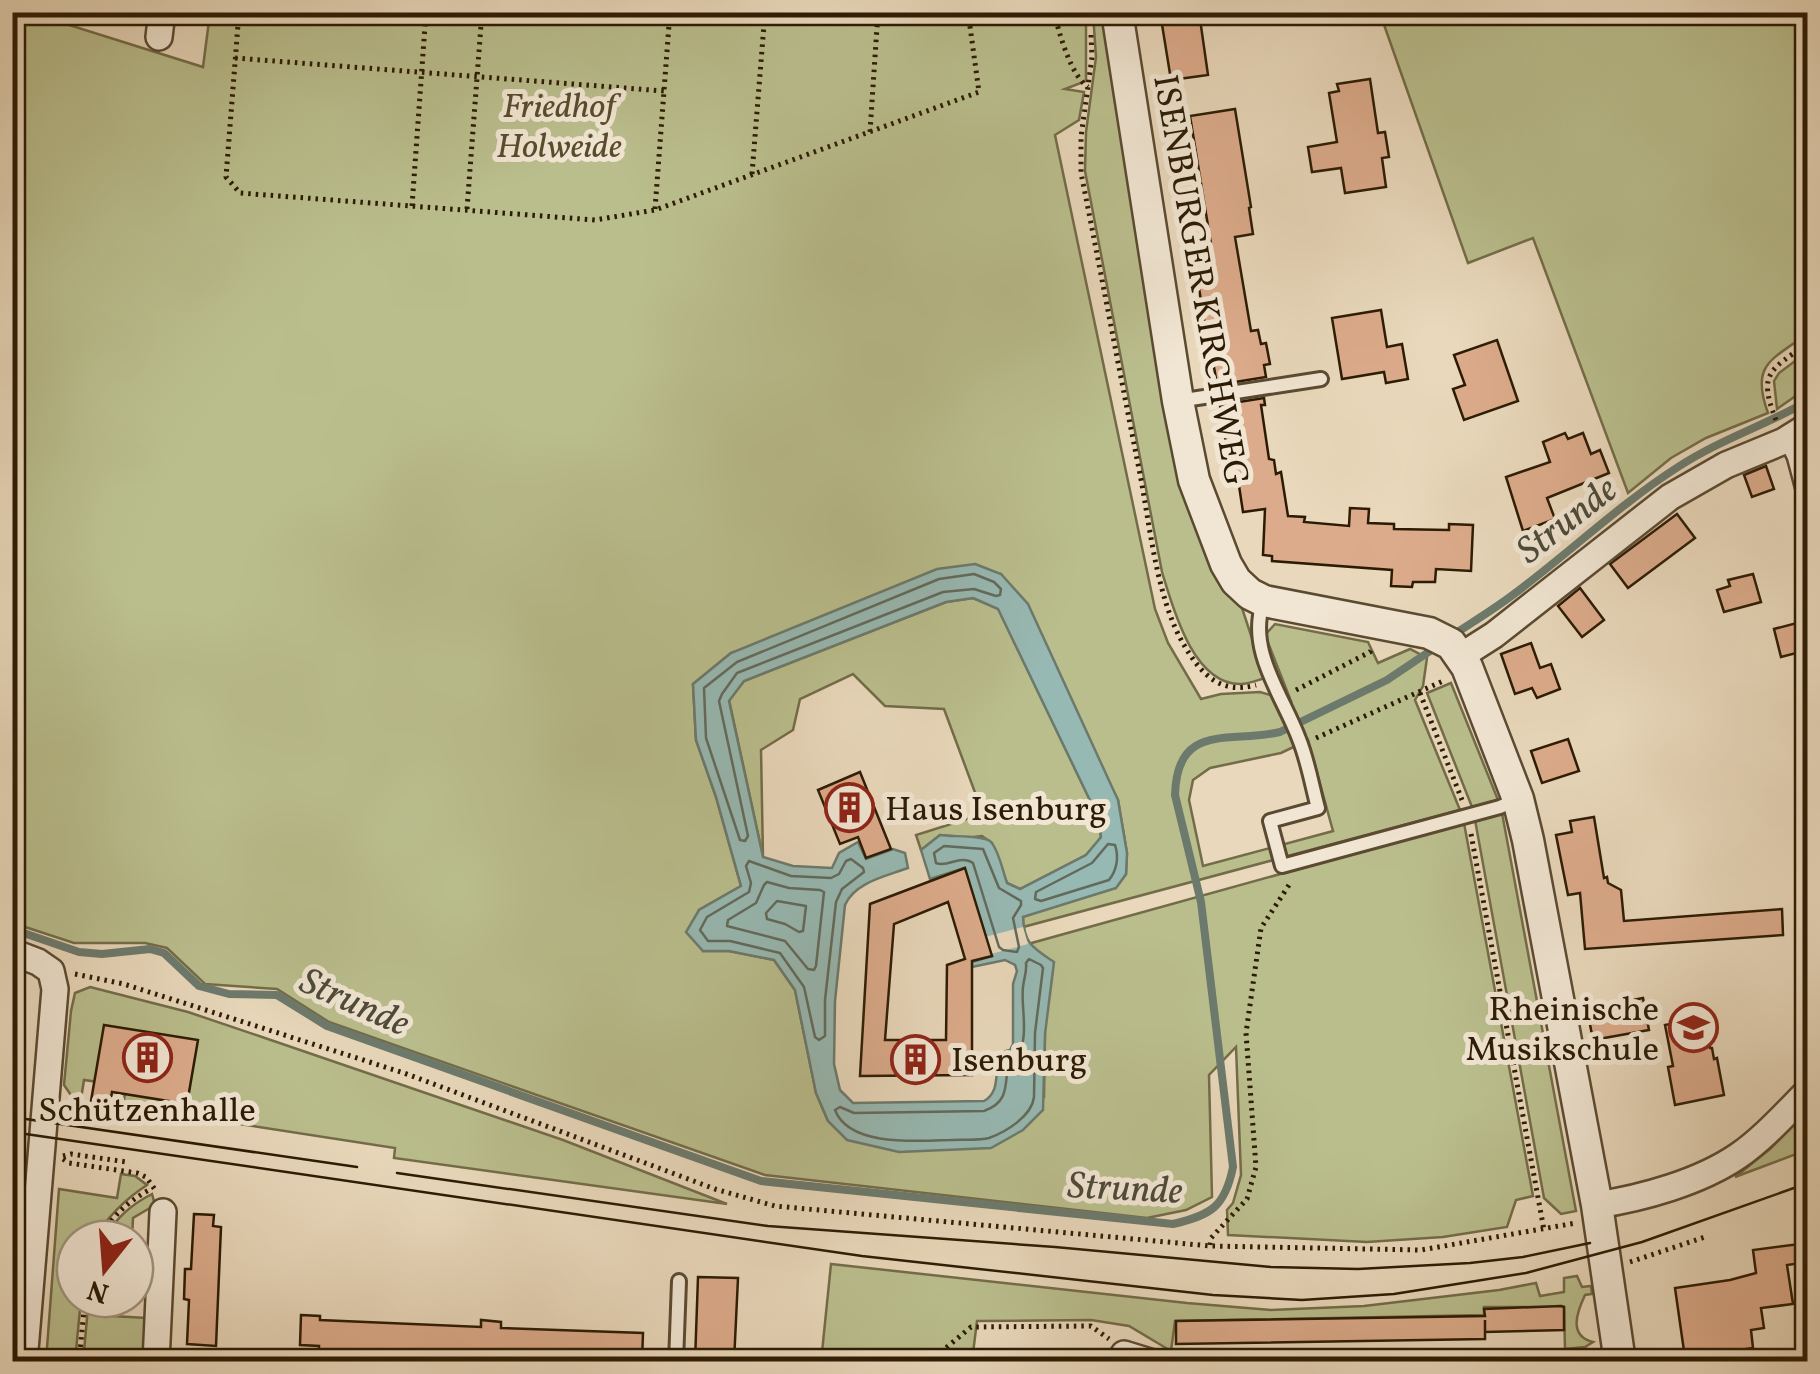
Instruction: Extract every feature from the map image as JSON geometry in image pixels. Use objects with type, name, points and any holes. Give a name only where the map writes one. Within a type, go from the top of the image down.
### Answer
[{"type":"street","name":"ISENBURGER KIRCHWEG","points":[[1103,20],[1194,480],[1226,564],[1236,581],[1264,601]]},
{"type":"street","points":[[1264,601],[1387,626],[1450,646],[1494,636],[1670,498],[1726,465],[1799,431],[1808,485]]},
{"type":"street","points":[[1450,646],[1518,799],[1528,840],[1597,1205],[1612,1361]]},
{"type":"street","points":[[12,952],[52,971],[55,989],[55,1105],[50,1156],[23,1247],[24,1362]]},
{"type":"street","points":[[1597,1205],[1633,1200],[1720,1167],[1752,1144],[1808,1090]]},
{"type":"street","points":[[156,1362],[163,1212]]},
{"type":"street","points":[[1121,1358],[1150,1362]]},
{"type":"lane","points":[[1178,401],[1321,378]]},
{"type":"lane","points":[[1264,601],[1258,617],[1258,634],[1272,681],[1300,741],[1318,808],[1270,821],[1282,866],[1518,799]]},
{"type":"lane","points":[[676,1362],[679,1281]]},
{"type":"path","points":[[238,12],[226,177],[240,193],[595,220],[655,210],[979,92],[968,12]]},
{"type":"path","points":[[412,206],[426,12]]},
{"type":"path","points":[[467,210],[482,12]]},
{"type":"path","points":[[655,210],[670,12]]},
{"type":"path","points":[[752,174],[764,12]]},
{"type":"path","points":[[870,132],[878,12]]},
{"type":"path","points":[[1054,12],[1068,56],[1080,82],[1088,87]]},
{"type":"path","points":[[1103,20],[1092,57],[1081,137],[1082,173],[1158,572],[1182,642],[1210,679],[1242,689],[1272,681]]},
{"type":"path","points":[[235,58],[664,90]]},
{"type":"path","points":[[1772,411],[1767,379],[1773,369],[1808,343]]},
{"type":"path","points":[[1280,698],[1370,652],[1387,626]]},
{"type":"path","points":[[52,971],[124,984],[404,1073],[715,1188],[775,1206],[1210,1246],[1420,1250],[1544,1230],[1468,815],[1420,693],[1300,741]]},
{"type":"path","points":[[1210,1246],[1211,1238],[1246,1199],[1256,1167],[1246,1033],[1261,928],[1307,859]]},
{"type":"path","points":[[55,1105],[76,1103],[111,1108]]},
{"type":"path","points":[[55,1105],[133,1121]]},
{"type":"path","points":[[50,1156],[71,1154],[126,1162]]},
{"type":"path","points":[[50,1156],[146,1177],[154,1186],[163,1212]]},
{"type":"path","points":[[112,1219],[131,1200],[154,1186]]},
{"type":"path","points":[[1625,1263],[1708,1236]]},
{"type":"path","points":[[79,1362],[83,1319]]},
{"type":"path","points":[[928,1362],[971,1327],[1090,1326],[1105,1334],[1121,1358]]},
{"type":"green space","name":"Friedhof Holweide","points":[[13,13],[31,13],[203,67],[210,13],[1086,13],[1086,81],[1065,89],[1084,92],[1079,120],[1055,135],[1155,609],[1168,643],[1201,699],[1260,692],[1291,701],[1265,635],[1275,624],[1368,642],[1378,663],[1410,649],[1427,658],[1423,686],[1415,700],[1460,810],[1023,927],[1023,916],[1116,888],[1126,874],[1127,853],[1118,800],[1001,574],[731,653],[693,684],[696,740],[741,886],[699,910],[703,951],[729,951],[774,960],[795,990],[816,1093],[828,1121],[1044,1097],[1045,1034],[1028,944],[1464,823],[1533,1196],[1516,1200],[1507,1227],[1443,1237],[1367,1242],[1228,1235],[1227,1210],[1241,1175],[1236,1047],[1209,1075],[1212,1197],[1186,1210],[1147,1218],[765,1175],[329,1022],[277,989],[205,984],[167,948],[145,943],[74,943],[13,923]],"holes":[[[1308,740],[1333,831],[1203,866],[1189,800],[1193,780],[1210,768],[1281,753]]]},
{"type":"green space","points":[[1093,13],[1102,13],[1161,382],[1205,547],[1223,589],[1242,608],[1265,678],[1250,683],[1224,681],[1198,658],[1179,624],[1162,572],[1085,171],[1096,57]]},
{"type":"green space","points":[[1427,13],[1807,13],[1807,334],[1775,358],[1763,373],[1768,413],[1706,438],[1671,458],[1628,493],[1533,238],[1468,263],[1382,19]]},
{"type":"green space","points":[[1807,352],[1807,388],[1777,409],[1774,381]]},
{"type":"green space","points":[[973,598],[998,608],[1099,819],[1101,838],[1086,855],[1020,889],[1007,883],[992,843],[982,836],[940,835],[921,850],[916,835],[983,814],[944,709],[885,706],[853,674],[800,699],[793,730],[761,750],[763,857],[729,700],[744,681],[946,602]]},
{"type":"green space","points":[[1451,683],[1498,800],[1472,807],[1427,693]]},
{"type":"green space","points":[[1502,813],[1576,1211],[1561,1214],[1544,1198],[1475,820]]},
{"type":"green space","points":[[90,987],[188,1012],[262,1037],[563,1140],[727,1204],[394,1158],[395,1148],[123,1106],[126,1086],[84,1080],[81,1099],[73,1098],[64,1085],[71,1011],[75,993]]},
{"type":"green space","points":[[1807,1112],[1807,1150],[1735,1177],[1770,1149]]},
{"type":"green space","points":[[121,1174],[135,1176],[147,1185],[108,1219],[57,1219],[59,1189],[117,1198]]},
{"type":"green space","points":[[152,1194],[155,1205],[133,1219],[118,1219],[124,1213]]},
{"type":"green space","points":[[55,1242],[55,1319],[79,1319],[75,1361],[46,1361]]},
{"type":"green space","points":[[831,1264],[1271,1310],[1364,1306],[1536,1283],[1540,1296],[1564,1292],[1564,1278],[1577,1276],[1582,1287],[1591,1286],[1592,1294],[1585,1295],[1582,1302],[1577,1329],[1593,1342],[1565,1349],[1564,1307],[1484,1307],[1484,1315],[1175,1321],[1171,1351],[1129,1326],[1091,1320],[977,1321],[972,1361],[821,1362]]},
{"type":"green space","points":[[87,1319],[150,1319],[148,1361],[83,1362]]},
{"type":"water","points":[[975,564],[1001,574],[1028,604],[1118,800],[1127,853],[1126,874],[1116,888],[1023,917],[1031,944],[1054,962],[1045,1034],[1043,1110],[1023,1130],[991,1148],[899,1152],[847,1140],[828,1121],[816,1093],[795,990],[774,960],[729,951],[703,951],[686,932],[699,910],[741,886],[696,740],[693,684],[731,653],[937,569]],"holes":[[[973,598],[998,609],[1099,819],[1101,837],[1086,855],[1020,889],[1007,883],[988,840],[940,835],[921,850],[930,879],[964,868],[992,956],[972,962],[972,967],[1005,960],[1015,965],[1013,1044],[1010,1050],[1001,1052],[993,1092],[984,1101],[853,1103],[840,1090],[834,1064],[835,1001],[845,905],[864,885],[908,868],[905,853],[893,849],[866,859],[858,842],[839,853],[832,868],[793,866],[763,857],[729,701],[744,681],[946,602]]]},
{"type":"pier","points":[[1023,927],[1028,944],[991,954],[985,937]]},
{"type":"building","points":[[1160,12],[1199,12],[1208,75],[1171,80]]},
{"type":"building","points":[[1370,79],[1378,133],[1385,132],[1389,157],[1382,158],[1386,187],[1345,193],[1341,168],[1312,172],[1308,147],[1337,142],[1329,93],[1339,91],[1337,84]]},
{"type":"building","points":[[1235,109],[1253,234],[1235,237],[1251,331],[1258,330],[1261,344],[1266,343],[1270,364],[1264,365],[1266,377],[1217,385],[1194,247],[1211,244],[1190,116]]},
{"type":"building","points":[[1381,310],[1387,347],[1402,344],[1408,379],[1386,383],[1384,372],[1342,379],[1332,318]]},
{"type":"building","points":[[1497,340],[1518,401],[1464,420],[1453,389],[1465,385],[1454,355]]},
{"type":"building","points":[[1264,398],[1265,405],[1261,405],[1269,459],[1274,460],[1276,474],[1281,472],[1288,516],[1305,517],[1304,522],[1349,526],[1350,508],[1369,509],[1368,523],[1394,524],[1394,529],[1449,530],[1449,524],[1473,525],[1471,571],[1436,569],[1435,582],[1391,586],[1392,570],[1272,561],[1272,556],[1263,555],[1265,509],[1243,512],[1238,479],[1232,480],[1220,405]]},
{"type":"building","points":[[1565,433],[1568,439],[1583,433],[1591,454],[1600,450],[1609,473],[1547,498],[1555,519],[1523,531],[1506,477],[1550,462],[1543,442]]},
{"type":"building","points":[[1766,466],[1774,489],[1752,497],[1744,475]]},
{"type":"building","points":[[1677,514],[1695,538],[1628,588],[1610,564]]},
{"type":"building","points":[[1753,574],[1761,602],[1724,612],[1717,590],[1730,586],[1728,580]]},
{"type":"building","points":[[1580,588],[1604,620],[1582,637],[1558,606]]},
{"type":"building","points":[[1808,620],[1808,650],[1781,657],[1774,629]]},
{"type":"building","points":[[1531,643],[1540,668],[1551,664],[1560,689],[1537,698],[1532,688],[1515,694],[1501,654]]},
{"type":"building","points":[[1568,739],[1579,771],[1542,783],[1531,751]]},
{"type":"building","name":"Haus Isenburg","points":[[860,772],[891,849],[866,858],[858,837],[840,844],[818,790]]},
{"type":"building","points":[[1594,817],[1604,878],[1621,890],[1624,921],[1782,909],[1783,935],[1585,949],[1580,893],[1568,895],[1556,835],[1572,832],[1570,821]]},
{"type":"building","points":[[965,868],[992,956],[972,961],[972,1075],[860,1076],[870,904]],"holes":[[[948,902],[965,959],[947,965],[946,1040],[885,1040],[894,924]]]},
{"type":"building","points":[[1643,998],[1649,1030],[1593,1040],[1587,1009]]},
{"type":"building","points":[[1704,1018],[1724,1095],[1675,1105],[1665,1025]]},
{"type":"building","name":"Schützenhalle","points":[[104,1025],[198,1040],[187,1104],[112,1092],[110,1104],[91,1101]]},
{"type":"building","points":[[194,1214],[214,1215],[213,1226],[221,1227],[216,1346],[187,1344],[189,1300],[184,1299],[185,1269],[191,1269]]},
{"type":"building","points":[[1808,1243],[1808,1262],[1787,1265],[1793,1304],[1761,1308],[1764,1328],[1751,1330],[1753,1348],[1685,1358],[1675,1288],[1756,1273],[1753,1250]]},
{"type":"building","points":[[698,1277],[738,1278],[734,1362],[695,1362]]},
{"type":"building","points":[[1564,1307],[1564,1330],[1485,1332],[1485,1339],[1176,1344],[1176,1321],[1485,1316],[1484,1309]]},
{"type":"building","points":[[301,1315],[320,1316],[320,1320],[481,1327],[481,1320],[501,1322],[501,1328],[643,1333],[642,1362],[319,1360],[319,1346],[300,1345]]},
{"type":"waterway","name":"Strunde","points":[[1450,637],[1514,594],[1678,467],[1808,401]]},
{"type":"waterway","name":"Strunde","points":[[12,929],[79,952],[150,949],[164,953],[199,986],[229,994],[277,995],[327,1026],[761,1181],[1173,1224],[1214,1207],[1226,1192],[1233,1167],[1201,902],[1175,795],[1185,756],[1210,740],[1280,732],[1387,680],[1439,645]]},
{"type":"tram line","points":[[12,1117],[357,1167]]},
{"type":"tram line","points":[[12,1132],[862,1256],[1213,1295],[1302,1300],[1394,1294],[1526,1273],[1642,1242],[1808,1183]]},
{"type":"tram line","points":[[397,1173],[768,1226],[1271,1267],[1358,1269],[1470,1263],[1590,1243]]},
{"type":"place","name":"Haus Isenburg","points":[[850,808]]},
{"type":"place","name":"Rheinische Musikschule","points":[[1694,1028]]},
{"type":"place","name":"Schützenhalle","points":[[147,1057]]},
{"type":"place","name":"Isenburg","points":[[916,1059]]}]
